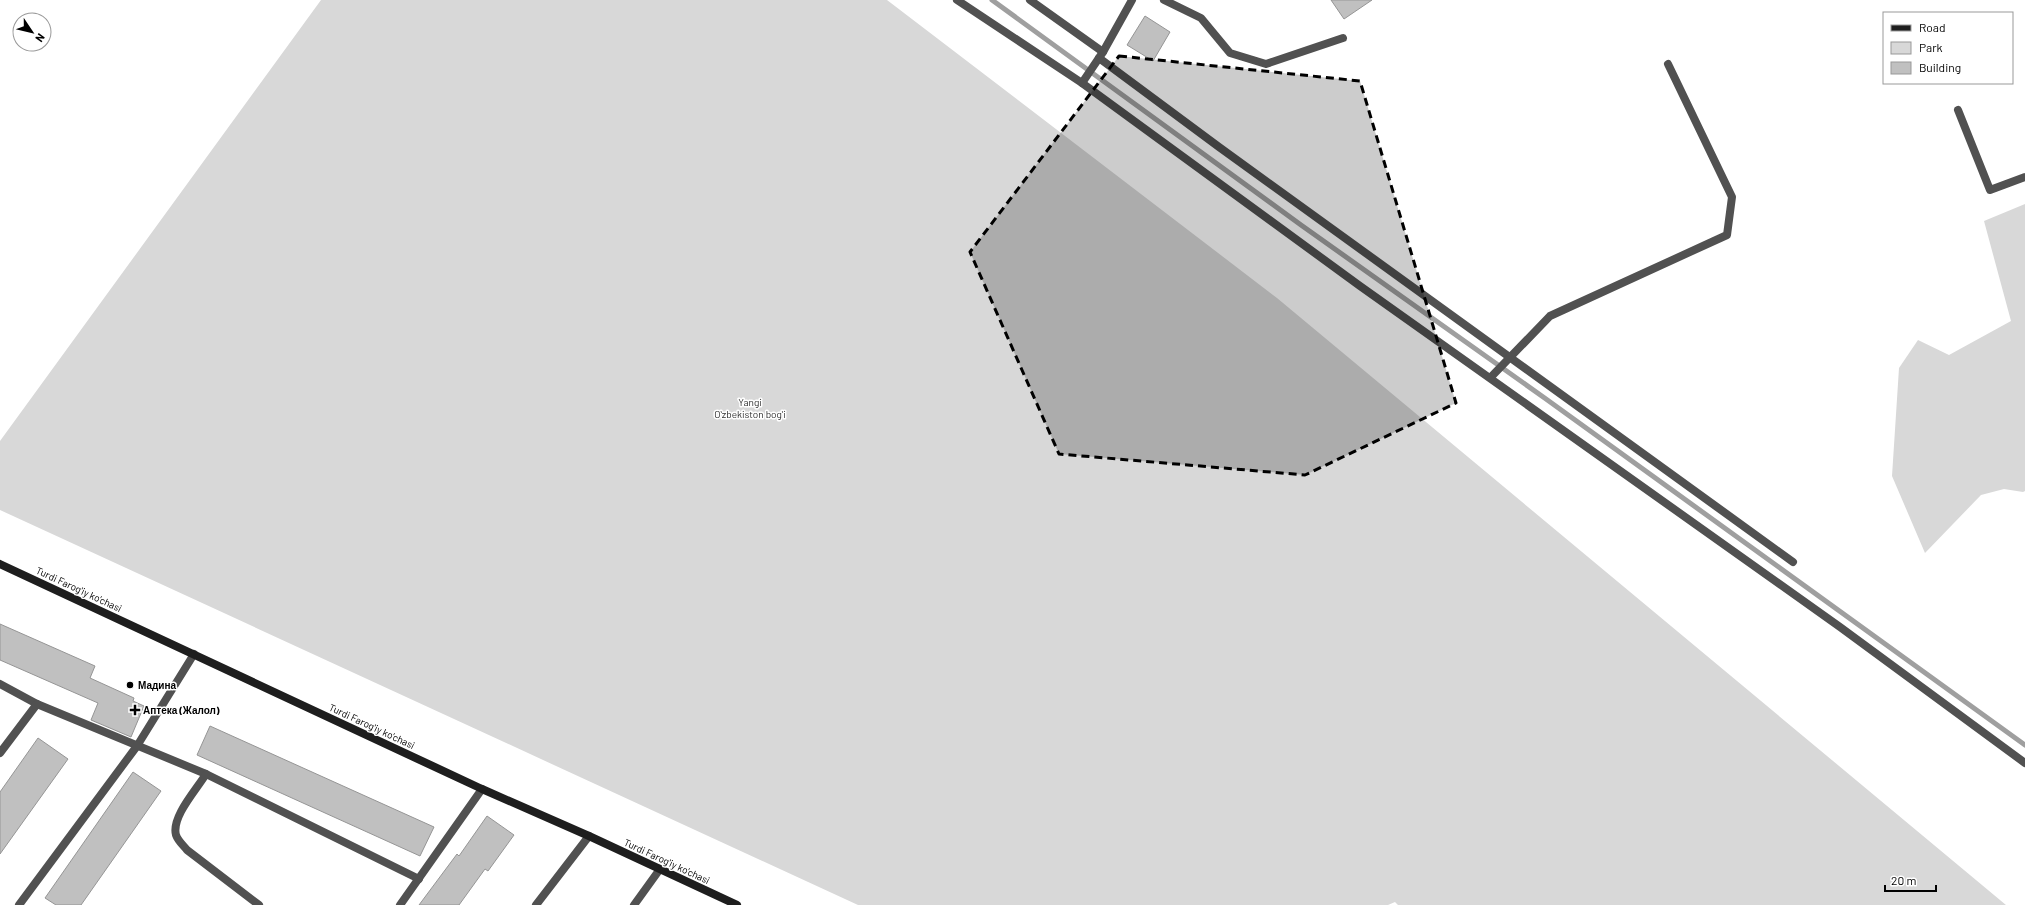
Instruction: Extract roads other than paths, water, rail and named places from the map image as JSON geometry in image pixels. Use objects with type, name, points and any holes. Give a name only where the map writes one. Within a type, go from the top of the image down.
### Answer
[{"type":"main road","name":"Turdi Farog'iy ko'chasi","points":[[0,564],[482,789],[589,836],[737,905]]},
{"type":"street","points":[[957,0],[1082,83],[1360,286],[1493,374],[2025,763]]},
{"type":"street","points":[[1030,0],[1100,57],[1219,147],[1507,360],[1793,562]]},
{"type":"street","points":[[1082,83],[1100,57],[1132,0]]},
{"type":"street","points":[[1164,0],[1201,18],[1230,53],[1266,64],[1343,38]]},
{"type":"street","points":[[1493,374],[1550,316],[1727,235],[1732,197],[1668,64]]},
{"type":"street","points":[[1958,110],[1990,190],[2025,177]]},
{"type":"street","points":[[23,904],[137,746],[194,654]]},
{"type":"street","points":[[0,684],[37,704],[206,774],[419,879]]},
{"type":"street","points":[[0,753],[37,704]]},
{"type":"street","points":[[206,774],[177,818],[176,834],[180,842],[188,850],[258,905]]},
{"type":"street","points":[[400,905],[482,789]]},
{"type":"street","points":[[536,905],[589,836]]},
{"type":"street","points":[[634,905],[660,869]]},
{"type":"waterway","points":[[992,0],[1301,225],[1546,399],[2025,745]]},
{"type":"place","name":"Мадина","points":[[130,685]]},
{"type":"place","name":"Аптека (Жалол)","points":[[135,710]]},
{"type":"park label","name":"Yangi Oʻzbekiston bogʻi","points":[[750,408]]}]
